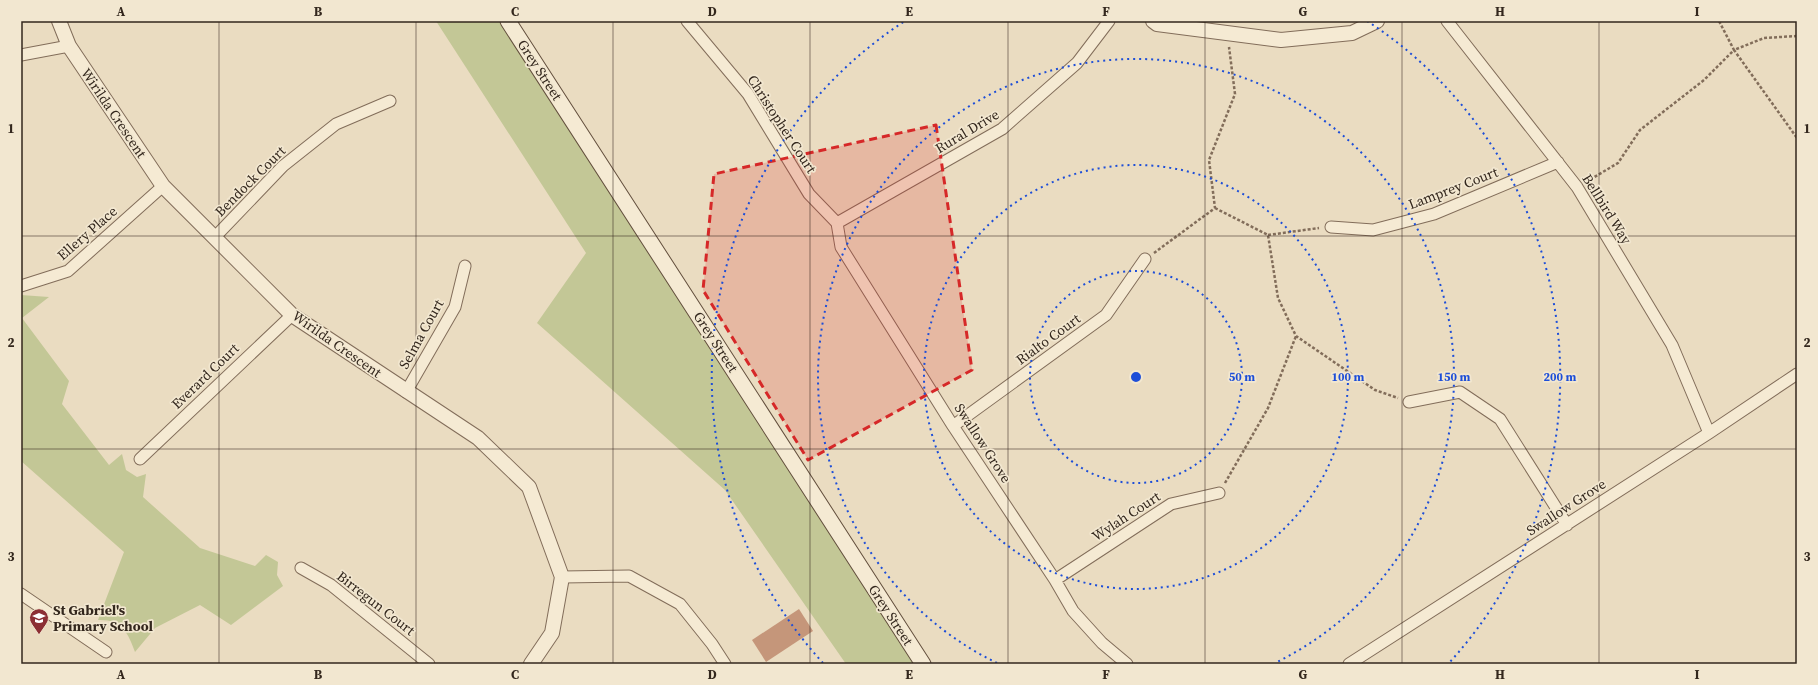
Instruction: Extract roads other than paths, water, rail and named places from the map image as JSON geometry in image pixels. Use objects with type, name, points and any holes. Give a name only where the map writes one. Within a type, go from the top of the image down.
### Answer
[{"type":"main road","name":"Grey Street","points":[[508,21],[923,664]]},
{"type":"street","name":"Wirilda Crescent","points":[[59,21],[69,46],[163,186],[216,237],[292,315],[406,392],[478,438],[529,487],[562,577]]},
{"type":"street","name":"Christopher Court","points":[[687,21],[748,94],[809,194],[836,223]]},
{"type":"street","name":"Rural Drive","points":[[836,223],[1002,129],[1077,63],[1109,21]]},
{"type":"street","points":[[1152,21],[1157,24],[1281,40],[1352,33],[1377,21]]},
{"type":"street","name":"Bellbird Way","points":[[1447,21],[1578,187],[1672,345],[1709,433]]},
{"type":"street","points":[[21,55],[69,46]]},
{"type":"street","name":"Bendock Court","points":[[216,237],[282,166],[336,124],[390,101]]},
{"type":"street","name":"Lamprey Court","points":[[1331,227],[1372,230],[1434,214],[1558,162]]},
{"type":"street","name":"Ellery Place","points":[[21,286],[68,271],[163,186]]},
{"type":"street","name":"Swallow Grove","points":[[836,223],[841,247],[954,426],[1055,580],[1073,611],[1102,643],[1127,664]]},
{"type":"street","name":"Rialto Court","points":[[954,426],[1106,315],[1145,260]]},
{"type":"street","name":"Selma Court","points":[[406,392],[455,307],[465,266]]},
{"type":"street","name":"Everard Court","points":[[140,459],[292,315]]},
{"type":"street","name":"Swallow Grove","points":[[1349,664],[1709,433],[1797,374]]},
{"type":"street","points":[[1409,402],[1460,392],[1500,419],[1566,525]]},
{"type":"street","name":"Wylah Court","points":[[1055,580],[1171,504],[1219,492]]},
{"type":"street","name":"Birregun Court","points":[[301,568],[331,585],[429,664]]},
{"type":"street","points":[[531,664],[552,633],[562,577],[629,576],[680,604],[712,644],[725,664]]},
{"type":"street","points":[[21,594],[106,652]]},
{"type":"place","name":"St Gabriel's Primary School","points":[[39,635]]}]
